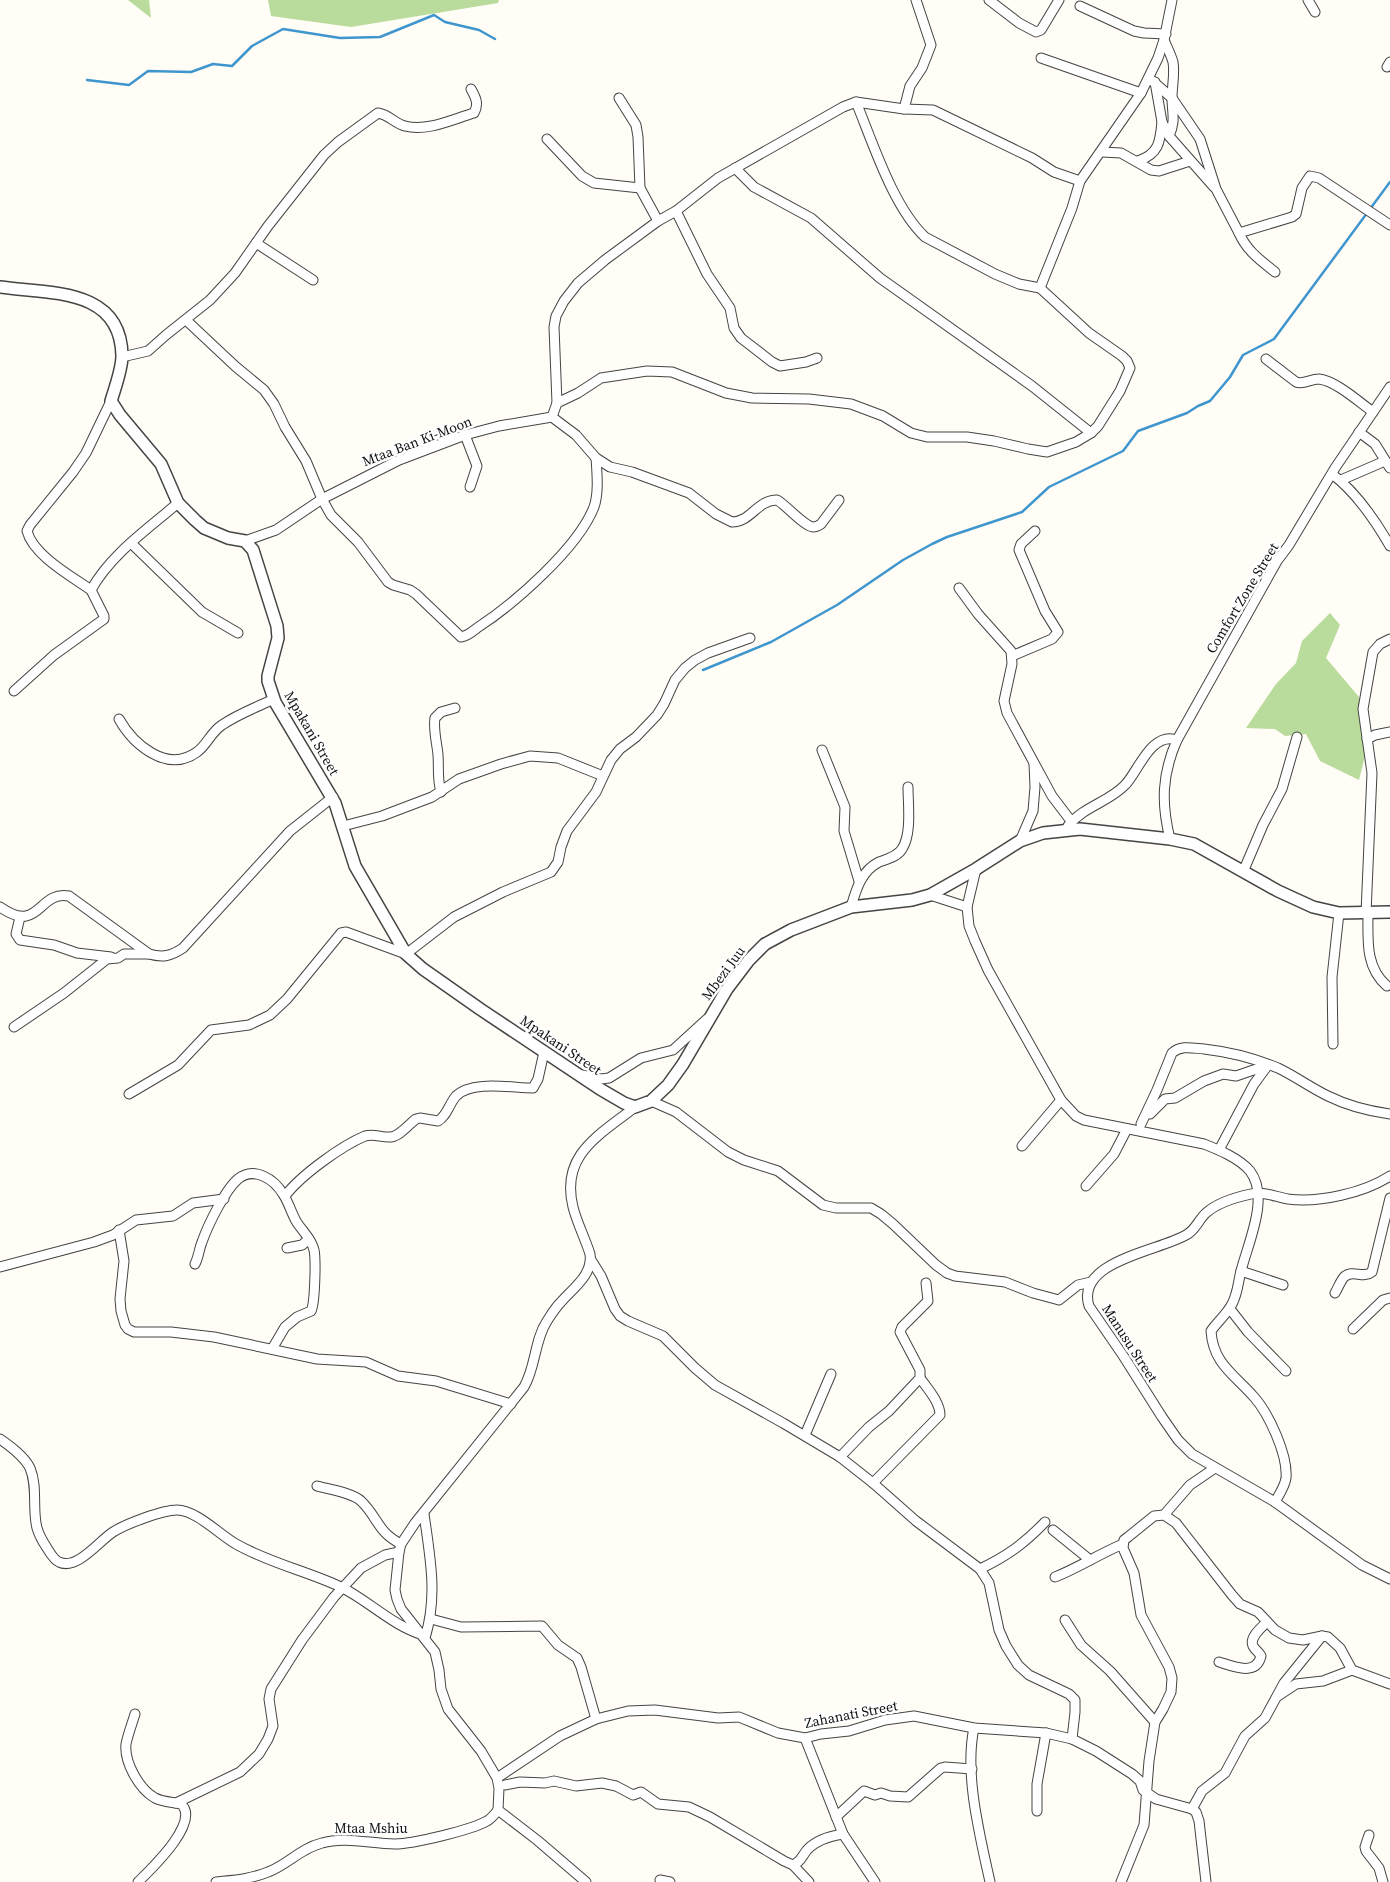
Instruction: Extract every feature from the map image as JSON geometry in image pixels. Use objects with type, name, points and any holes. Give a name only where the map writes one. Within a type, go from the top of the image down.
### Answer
[{"type":"street","points":[[904,109],[910,86],[922,68],[931,45],[916,0]]},
{"type":"street","points":[[989,0],[1019,23],[1036,32],[1041,30],[1059,0]]},
{"type":"street","points":[[1040,288],[1072,208],[1080,181],[1152,80],[1165,37],[1172,0]]},
{"type":"street","points":[[1308,0],[1315,12]]},
{"type":"street","points":[[1080,6],[1134,31],[1165,37]]},
{"type":"street","points":[[1165,37],[1173,63],[1172,98],[1175,116],[1173,128],[1169,136]]},
{"type":"street","points":[[1041,58],[1141,94]]},
{"type":"street","points":[[1152,80],[1172,98],[1200,139],[1216,189],[1244,244],[1275,272]]},
{"type":"street","points":[[1152,80],[1162,122],[1169,136],[1197,170],[1216,189]]},
{"type":"street","points":[[122,357],[148,351],[210,300],[235,273],[324,155],[346,136],[378,113],[386,114],[403,126],[419,129],[474,113],[477,108],[476,98],[471,89]]},
{"type":"street","points":[[619,98],[637,131],[640,188],[658,221]]},
{"type":"street","points":[[558,403],[601,378],[646,371],[659,371],[672,372],[726,393],[752,398],[809,399],[852,404],[883,416],[911,433],[927,437],[994,440],[1047,452],[1076,442],[1091,433],[1105,417],[1117,397],[1129,371],[1129,365],[1122,356],[1089,333],[1040,288],[1019,284],[995,274],[925,237],[917,229],[891,185],[856,102]]},
{"type":"street","points":[[839,500],[821,524],[813,527],[777,500],[768,500],[743,520],[732,522],[716,514],[689,493],[632,472],[610,467],[596,458],[576,435],[552,416],[558,403],[554,341],[556,316],[564,301],[578,283],[658,221],[676,211],[690,198],[735,168],[772,149],[843,106],[856,102],[904,109],[932,110],[946,115],[1032,158],[1054,172],[1080,181]]},
{"type":"street","points":[[1138,162],[1155,151],[1160,140],[1162,122]]},
{"type":"street","points":[[547,139],[582,176],[594,183],[640,188]]},
{"type":"street","points":[[1102,152],[1122,153],[1152,170],[1159,171],[1190,161]]},
{"type":"street","points":[[1197,170],[1209,164]]},
{"type":"street","points":[[735,168],[754,187],[811,218],[880,278],[1032,386],[1091,433]]},
{"type":"street","points":[[1239,233],[1292,217],[1296,214],[1302,188],[1310,176],[1318,178],[1390,225]]},
{"type":"street","points":[[676,211],[707,274],[730,308],[734,328],[741,338],[780,366],[806,362],[817,358]]},
{"type":"street","points":[[256,244],[313,280]]},
{"type":"street","points":[[0,287],[68,295],[96,305],[112,319],[119,336],[122,357],[111,401],[86,453],[27,531],[28,538],[35,548],[91,590],[104,619],[54,655],[14,691]]},
{"type":"street","points":[[186,320],[270,397],[306,462],[331,515],[358,542],[388,582],[393,586],[410,590],[416,594],[461,637],[466,636],[496,616],[524,592],[557,559],[582,529],[594,507],[596,458]]},
{"type":"street","points":[[1266,359],[1296,382],[1302,384],[1323,380],[1337,387],[1373,412]]},
{"type":"street","name":"Comfort Zone Street","points":[[1170,839],[1166,824],[1163,788],[1169,757],[1177,740],[1277,560],[1289,545],[1332,474],[1390,387]]},
{"type":"street","points":[[111,401],[120,415],[161,464],[178,503],[204,528],[228,538],[246,541]]},
{"type":"street","name":"Mtaa Ban Ki-Moon","points":[[246,541],[276,530],[322,498],[398,460],[465,435],[552,416]]},
{"type":"street","points":[[1341,480],[1388,465],[1375,444],[1359,432]]},
{"type":"street","points":[[465,435],[477,466],[470,487]]},
{"type":"street","points":[[1332,474],[1341,480],[1366,510],[1390,546]]},
{"type":"street","points":[[91,590],[108,566],[131,543],[178,503]]},
{"type":"street","points":[[1012,656],[1052,639],[1058,632],[1045,611],[1019,550],[1021,544],[1035,531]]},
{"type":"street","name":"Mpakani Street","points":[[246,541],[254,550],[277,626],[278,638],[268,676],[274,699],[291,731],[333,797],[344,826],[355,866],[406,954],[452,991],[613,1097],[635,1107]]},
{"type":"street","points":[[131,543],[202,612],[238,633]]},
{"type":"street","points":[[959,588],[989,627],[1008,646],[1012,656],[1011,670],[1004,701],[1013,726],[1033,758],[1052,796],[1072,821]]},
{"type":"street","points":[[129,1094],[178,1064],[211,1030],[248,1025],[270,1015],[287,999],[340,933],[346,932],[406,954],[454,917],[504,892],[551,872],[558,862],[567,831],[592,798],[615,753],[641,732],[657,715],[675,680],[684,668],[708,653],[750,638]]},
{"type":"street","points":[[1386,986],[1375,973],[1369,956],[1367,913],[1372,773],[1363,710],[1372,655],[1380,644],[1390,639]]},
{"type":"street","points":[[119,719],[125,729],[144,750],[167,758],[183,759],[194,755],[200,750],[222,725],[274,699]]},
{"type":"street","points":[[441,792],[434,729],[435,718],[441,712],[455,708]]},
{"type":"street","points":[[1367,739],[1390,732]]},
{"type":"street","points":[[1243,872],[1282,789],[1297,737]]},
{"type":"street","points":[[1064,830],[1084,810],[1116,793],[1126,784],[1138,763],[1156,745],[1170,738],[1177,740]]},
{"type":"street","points":[[822,750],[845,808],[844,831],[859,881]]},
{"type":"street","points":[[344,826],[382,816],[432,798],[458,779],[501,764],[538,755],[558,758],[603,776]]},
{"type":"street","points":[[1020,841],[1033,811],[1035,787],[1033,758]]},
{"type":"street","points":[[851,907],[859,881],[865,873],[877,863],[892,858],[903,848],[907,839],[909,819],[908,787]]},
{"type":"street","points":[[14,1027],[64,994],[107,959],[118,958],[124,954],[149,954],[160,957],[173,954],[183,948],[234,890],[290,831],[333,797]]},
{"type":"street","name":"Mbezi Juu","points":[[651,1100],[668,1085],[735,978],[765,944],[791,930],[851,907],[912,900],[930,895],[1020,841],[1043,833],[1072,829],[1090,829],[1170,839],[1194,844],[1243,872],[1313,907],[1339,913],[1390,912]]},
{"type":"street","points":[[976,869],[967,907],[970,926],[988,970],[1061,1100],[1076,1116],[1084,1120],[1145,1134],[1191,1141],[1219,1150],[1244,1165],[1257,1184],[1258,1208],[1241,1271],[1238,1291],[1230,1309],[1212,1331],[1214,1347],[1225,1368],[1262,1407],[1279,1442],[1286,1477],[1275,1502]]},
{"type":"street","points":[[0,907],[20,917],[26,917],[33,914],[50,900],[63,895],[69,896],[149,954]]},
{"type":"street","points":[[930,895],[967,907]]},
{"type":"street","points":[[1333,1044],[1332,978],[1339,913]]},
{"type":"street","points":[[20,917],[16,934],[20,940],[54,946],[77,954],[118,958]]},
{"type":"street","points":[[577,1074],[605,1079],[614,1076],[630,1063],[641,1058],[668,1053],[683,1042],[712,1014]]},
{"type":"street","points":[[1145,1134],[1141,1124],[1155,1096],[1172,1053],[1176,1049],[1185,1047],[1236,1054],[1278,1069],[1328,1096],[1363,1110],[1390,1114]]},
{"type":"street","points":[[284,1196],[303,1176],[358,1140],[372,1134],[396,1136],[416,1119],[420,1118],[433,1121],[442,1119],[456,1096],[462,1092],[472,1088],[499,1086],[533,1088],[538,1079],[544,1052]]},
{"type":"street","points":[[1141,1124],[1165,1099],[1175,1098],[1204,1081],[1223,1074],[1236,1076],[1268,1065]]},
{"type":"street","points":[[1219,1150],[1254,1084],[1268,1065]]},
{"type":"street","points":[[1072,1740],[1075,1700],[1069,1694],[1029,1675],[1018,1665],[999,1630],[988,1583],[980,1570],[916,1521],[840,1457],[805,1435],[715,1385],[663,1336],[620,1316],[615,1309],[601,1276],[591,1260],[573,1207],[570,1182],[571,1171],[578,1158],[586,1148],[635,1107],[651,1100],[676,1112],[728,1152],[778,1171],[822,1204],[836,1208],[871,1208],[893,1224],[936,1266],[947,1273],[955,1276],[1005,1282],[1033,1293],[1059,1300],[1078,1285],[1091,1282],[1097,1274],[1111,1265],[1189,1234],[1209,1210],[1239,1197],[1258,1192],[1286,1199],[1307,1201],[1331,1197],[1372,1185],[1390,1176]]},
{"type":"street","points":[[1022,1146],[1061,1100]]},
{"type":"street","points":[[1086,1186],[1114,1154],[1127,1129]]},
{"type":"street","points":[[195,1264],[208,1226],[237,1180],[250,1173],[257,1173],[269,1178],[284,1196],[292,1214],[309,1239],[315,1253],[313,1308],[311,1311],[297,1317],[286,1327],[272,1349]]},
{"type":"street","points":[[1335,1293],[1344,1277],[1349,1274],[1367,1275],[1372,1272],[1390,1198]]},
{"type":"street","points":[[0,1267],[94,1242],[113,1235],[136,1220],[173,1216],[194,1204],[224,1199]]},
{"type":"street","points":[[119,1230],[124,1261],[120,1299],[121,1311],[125,1325],[134,1332],[172,1332],[214,1337],[317,1359],[366,1362],[398,1376],[436,1381],[511,1404]]},
{"type":"street","points":[[287,1248],[302,1245],[309,1239]]},
{"type":"street","points":[[498,1806],[499,1788],[497,1778],[481,1751],[444,1700],[440,1689],[438,1660],[435,1652],[401,1609],[397,1599],[395,1580],[400,1548],[415,1523],[527,1382],[545,1323],[586,1274],[591,1260]]},
{"type":"street","points":[[1241,1271],[1283,1285]]},
{"type":"street","name":"Manusu Street","points":[[1091,1282],[1086,1297],[1089,1306],[1178,1440],[1192,1454],[1275,1502],[1362,1566],[1390,1579]]},
{"type":"street","points":[[873,1483],[940,1414],[940,1409],[920,1378],[920,1370],[900,1332],[928,1300],[926,1283]]},
{"type":"street","points":[[1353,1330],[1383,1300],[1390,1298]]},
{"type":"street","points":[[1230,1309],[1248,1332],[1286,1371]]},
{"type":"street","points":[[805,1435],[830,1374]]},
{"type":"street","points":[[840,1457],[869,1427],[889,1411],[920,1378]]},
{"type":"street","points":[[0,1439],[29,1465],[33,1477],[37,1526],[48,1550],[58,1562],[66,1564],[74,1562],[92,1551],[111,1533],[143,1519],[177,1510],[194,1516],[235,1544],[255,1554],[342,1588],[363,1599],[408,1629],[424,1636]]},
{"type":"street","points":[[1164,1515],[1190,1484],[1215,1468]]},
{"type":"street","points":[[317,1486],[359,1499],[381,1530],[400,1548]]},
{"type":"street","points":[[424,1514],[432,1576],[431,1619],[424,1636]]},
{"type":"street","points":[[1055,1577],[1123,1544],[1128,1537],[1154,1516],[1164,1515],[1176,1523],[1240,1604],[1258,1612],[1281,1634],[1295,1640],[1322,1636],[1328,1637],[1340,1648],[1352,1670]]},
{"type":"street","points":[[980,1570],[1016,1549],[1045,1522]]},
{"type":"street","points":[[1053,1530],[1090,1560]]},
{"type":"street","points":[[1121,1882],[1144,1825],[1155,1722],[1171,1692],[1171,1672],[1141,1615],[1134,1573],[1123,1551],[1123,1544]]},
{"type":"street","points":[[176,1803],[207,1786],[240,1772],[259,1754],[273,1726],[270,1689],[302,1640],[342,1588],[362,1568],[400,1548]]},
{"type":"street","points":[[431,1619],[461,1627],[542,1626],[558,1645],[577,1658],[582,1667],[596,1719]]},
{"type":"street","points":[[1065,1620],[1081,1645],[1110,1671],[1155,1722]]},
{"type":"street","points":[[1218,1662],[1245,1669],[1253,1668],[1257,1665],[1261,1656],[1253,1646],[1253,1642],[1257,1632],[1267,1622]]},
{"type":"street","points":[[1192,1808],[1202,1791],[1225,1773],[1244,1736],[1265,1718],[1274,1698],[1284,1683],[1322,1636]]},
{"type":"street","points":[[1274,1698],[1296,1684],[1323,1681],[1352,1670],[1390,1684]]},
{"type":"street","name":"Zahanati Street","points":[[497,1778],[560,1736],[596,1719],[615,1713],[640,1709],[672,1711],[718,1718],[739,1717],[778,1733],[805,1738],[849,1731],[885,1720],[914,1716],[974,1728],[1046,1733],[1072,1740],[1096,1751],[1132,1774],[1140,1782],[1146,1793]]},
{"type":"street","points":[[135,1714],[126,1746],[128,1759],[135,1774],[147,1793],[184,1807],[187,1816],[180,1834],[138,1882]]},
{"type":"street","points":[[974,1728],[972,1769],[978,1828],[990,1882]]},
{"type":"street","points":[[1037,1811],[1037,1784],[1046,1733]]},
{"type":"street","points":[[805,1738],[843,1834],[875,1882]]},
{"type":"street","points":[[836,1816],[864,1791],[875,1795],[881,1793],[890,1796],[908,1797],[942,1768],[972,1769]]},
{"type":"street","points":[[498,1806],[512,1769]]},
{"type":"street","points":[[505,1785],[520,1782],[559,1781],[576,1786],[602,1783],[616,1786],[633,1795],[641,1792],[658,1804],[689,1807],[710,1817],[776,1857],[793,1864],[809,1882]]},
{"type":"street","points":[[1146,1793],[1156,1799],[1192,1808],[1196,1812],[1199,1821],[1206,1882]]},
{"type":"street","points":[[498,1806],[586,1882]]},
{"type":"street","name":"Mtaa Mshiu","points":[[223,1882],[270,1872],[298,1853],[321,1843],[337,1840],[371,1843],[413,1843],[476,1826],[488,1820],[498,1806]]},
{"type":"street","points":[[793,1864],[800,1862],[807,1850],[815,1844],[828,1837],[843,1834]]},
{"type":"street","points":[[1369,1836],[1365,1847],[1366,1851],[1379,1868],[1383,1882]]},
{"type":"street","points":[[270,1872],[271,1882]]},
{"type":"street","points":[[660,1880],[670,1882]]},
{"type":"green space","points":[[128,0],[149,0],[151,18]]},
{"type":"green space","points":[[268,0],[499,0],[498,3],[351,27],[271,16]]},
{"type":"green space","points":[[1330,613],[1340,625],[1326,658],[1359,697],[1365,756],[1359,780],[1320,761],[1306,734],[1285,736],[1275,729],[1246,728],[1276,684],[1296,663],[1302,641]]},
{"type":"waterway","points":[[87,80],[129,85],[148,71],[191,72],[213,64],[232,66],[252,46],[283,29],[340,38],[380,37],[434,15],[445,22],[479,30],[495,39]]},
{"type":"waterway","points":[[703,670],[771,642],[837,605],[903,560],[932,544],[947,537],[1022,512],[1049,487],[1123,451],[1138,431],[1187,413],[1210,401],[1230,377],[1243,355],[1274,339],[1390,182]]}]
